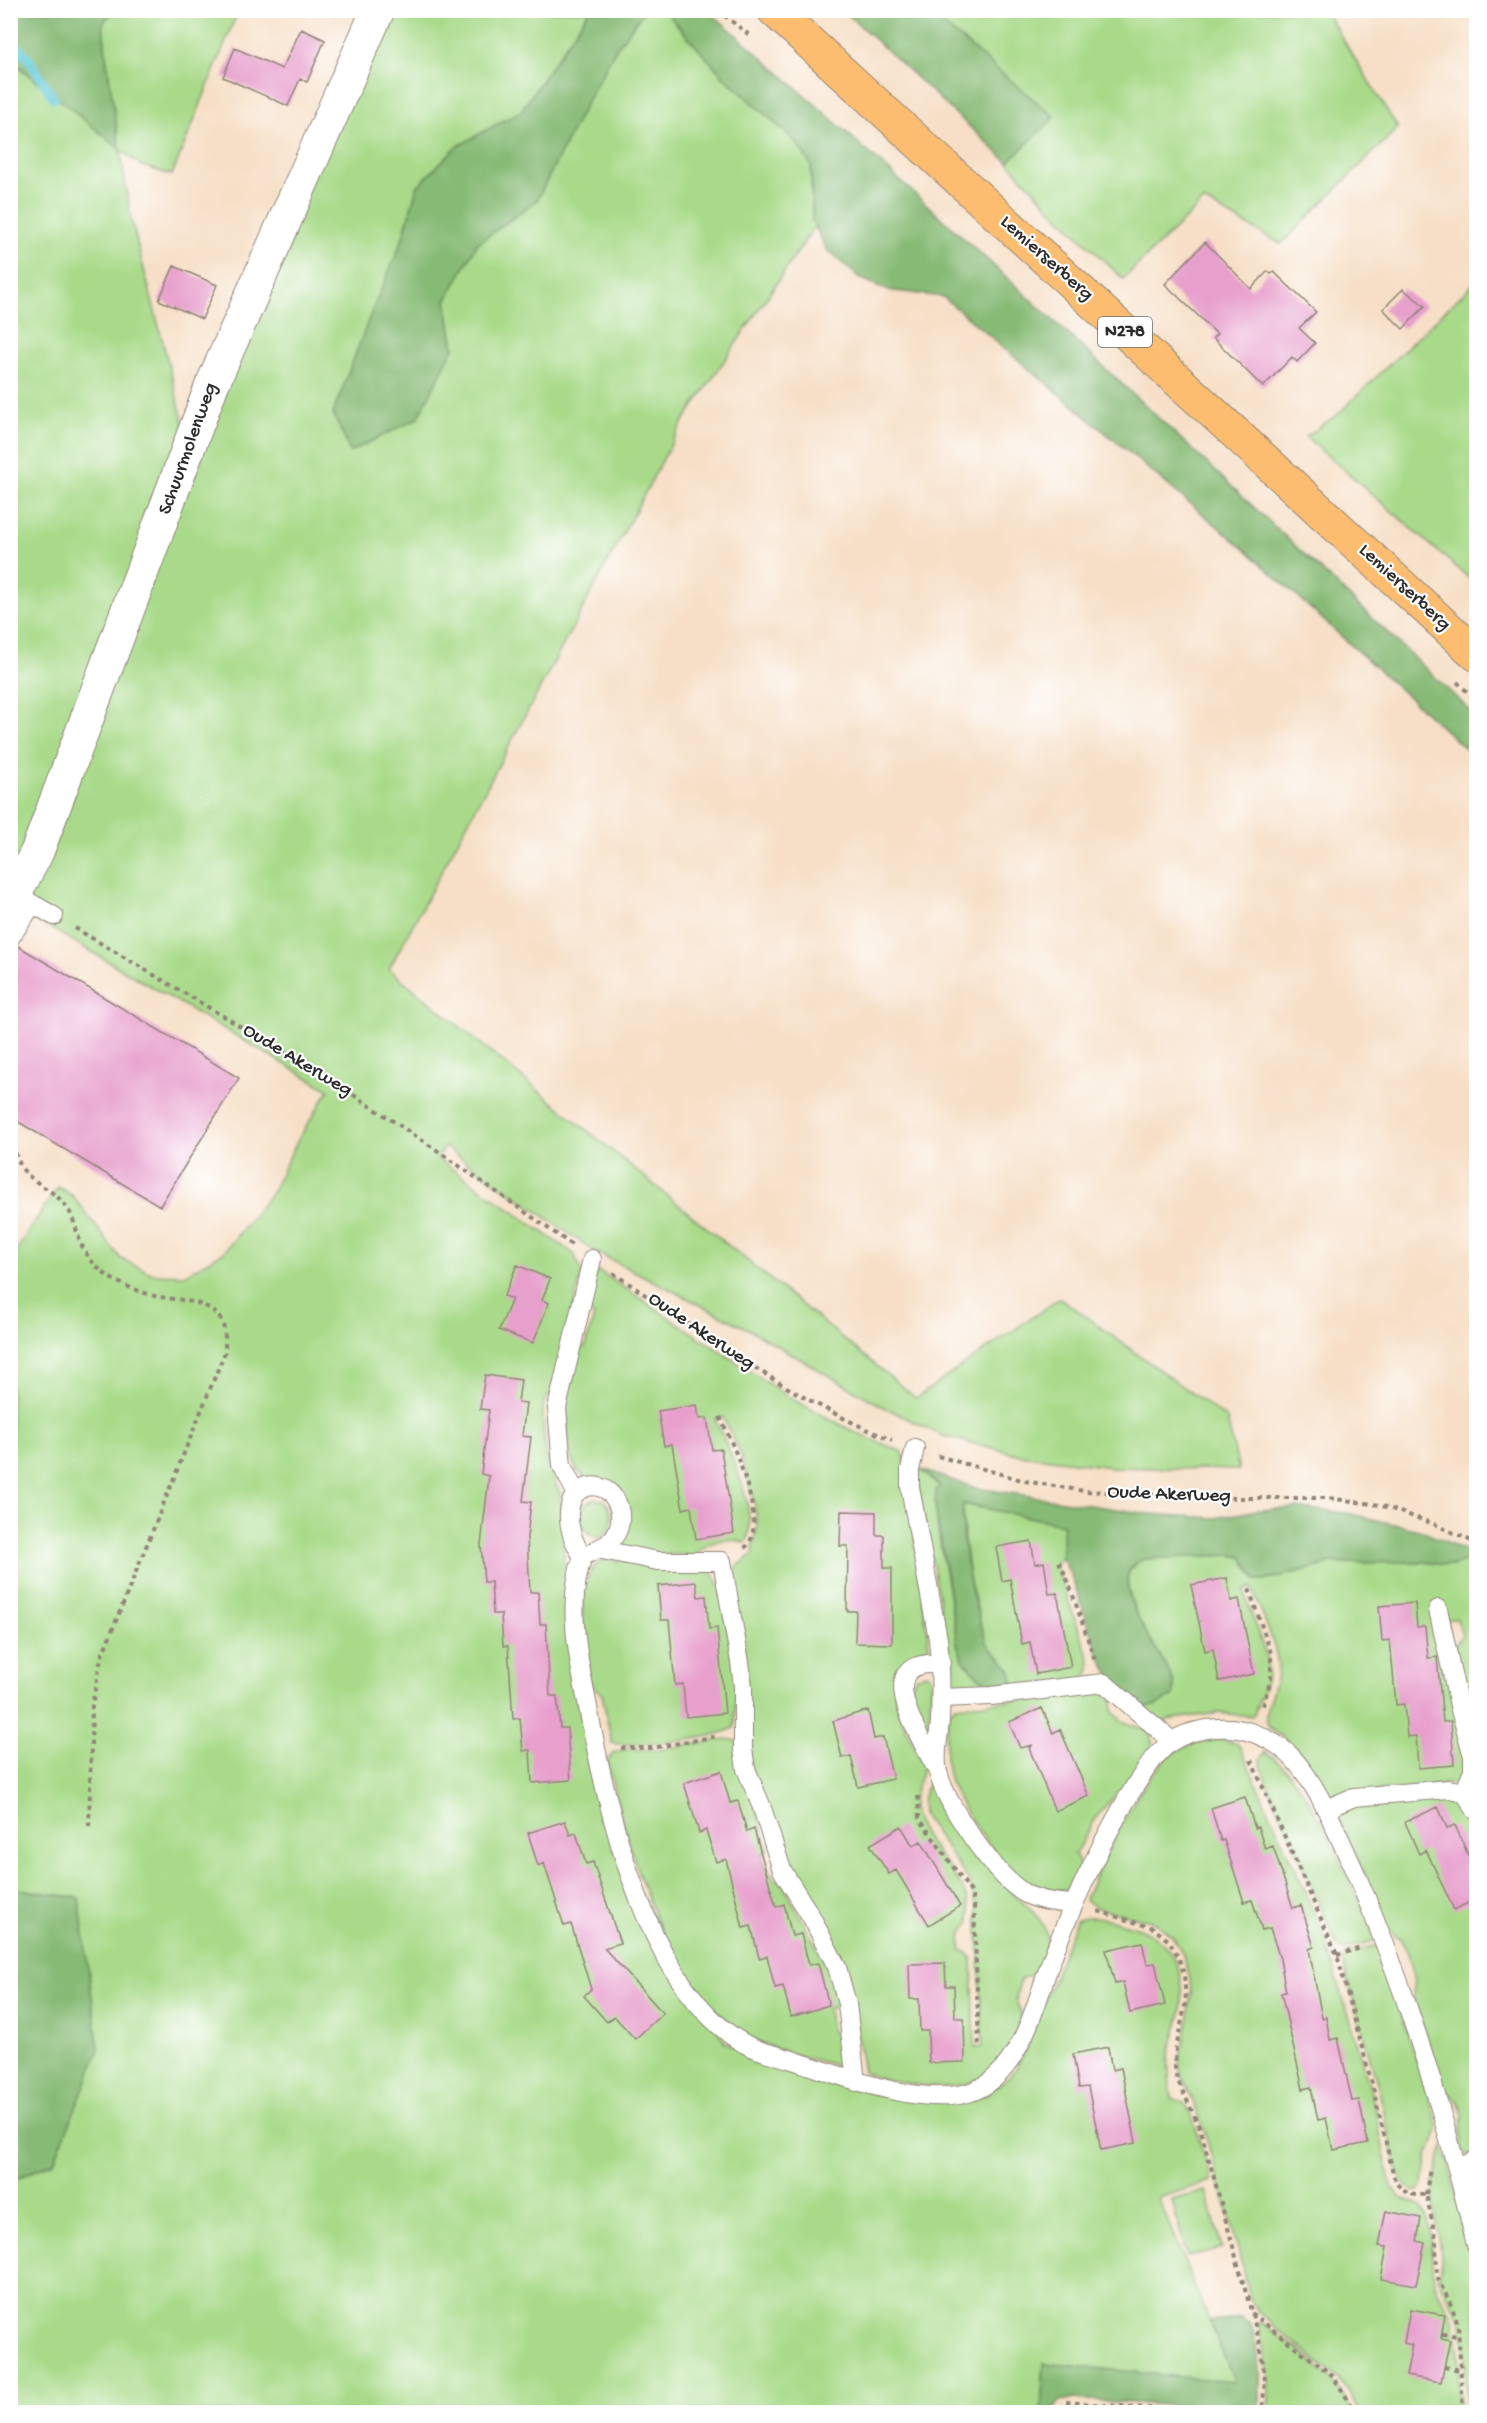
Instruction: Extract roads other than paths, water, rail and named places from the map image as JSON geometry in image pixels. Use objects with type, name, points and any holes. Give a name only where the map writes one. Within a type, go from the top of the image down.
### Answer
[{"type":"main road","name":"Lemierserberg","points":[[774,10],[1476,654]]},
{"type":"street","name":"Schuurmolenweg","points":[[20,896],[212,385],[378,10]]},
{"type":"lane","points":[[10,938],[20,896],[54,916]]},
{"type":"lane","points":[[576,1493],[562,1466],[557,1408],[592,1259]]},
{"type":"lane","points":[[915,1448],[910,1470],[911,1496],[941,1663],[937,1770]]},
{"type":"lane","points":[[856,2082],[843,1985],[833,1957],[782,1870],[761,1805],[746,1769],[742,1733],[743,1687],[722,1561],[658,1561],[590,1553],[572,1536],[570,1525],[570,1502],[576,1493],[583,1489],[600,1488],[613,1495],[619,1502],[621,1520],[615,1535],[606,1544],[590,1553],[576,1581],[579,1661],[604,1789],[643,1908],[667,1959],[707,2014],[730,2035],[750,2048],[856,2082],[945,2097],[983,2088],[996,2079],[1007,2066],[1020,2042],[1073,1904],[1121,1808],[1151,1762],[1172,1741],[1188,1734],[1227,1728],[1254,1734],[1284,1750],[1298,1766],[1326,1809],[1384,1941],[1419,2038],[1458,2168],[1476,2245]]},
{"type":"lane","points":[[1438,1609],[1460,1710],[1473,1756],[1473,1771],[1464,1792]]},
{"type":"lane","points":[[941,1663],[912,1668],[907,1672],[902,1684],[904,1704],[952,1805],[970,1836],[1005,1875],[1025,1893],[1055,1903],[1073,1904]]},
{"type":"lane","points":[[941,1698],[991,1696],[1104,1683],[1172,1741]]},
{"type":"lane","points":[[1326,1809],[1354,1797],[1449,1788],[1464,1792],[1476,1811]]},
{"type":"lane","points":[[1458,2168],[1476,2160]]},
{"type":"waterway","points":[[10,38],[27,57],[54,99]]}]
